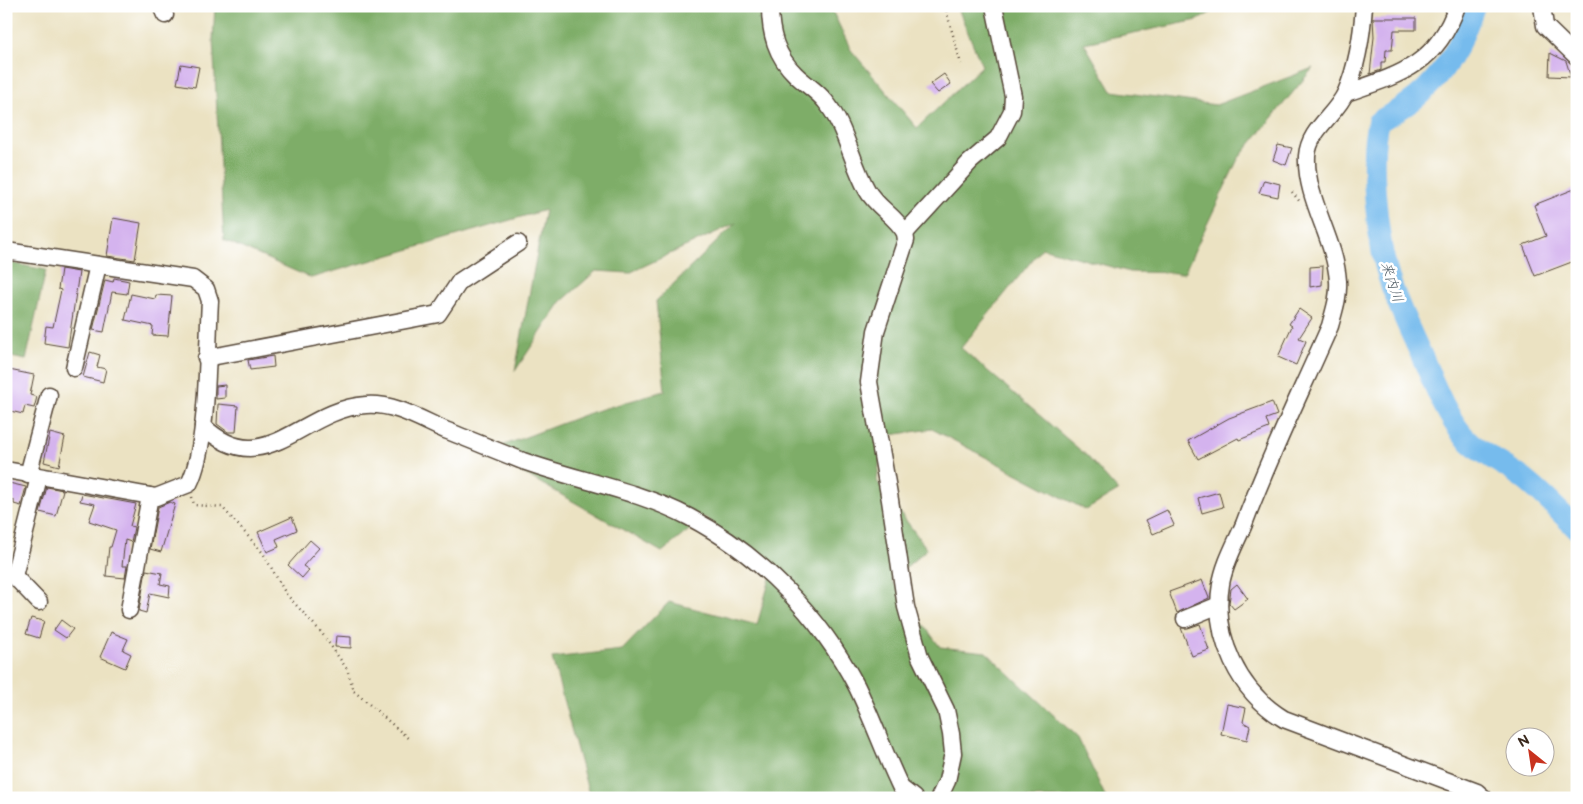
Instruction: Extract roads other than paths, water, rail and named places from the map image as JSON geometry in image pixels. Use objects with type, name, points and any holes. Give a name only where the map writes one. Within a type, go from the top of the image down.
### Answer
[{"type":"street","points":[[770,6],[773,42],[779,54],[794,74],[825,101],[843,133],[855,166],[869,193],[905,233],[906,240],[872,346],[869,382],[906,606],[920,657],[946,710],[951,734],[953,753],[947,780],[939,798]]},
{"type":"street","points":[[905,233],[970,162],[998,138],[1012,112],[1013,96],[994,6]]},
{"type":"street","points":[[1364,6],[1361,44],[1346,93],[1310,140],[1307,157],[1313,193],[1335,264],[1338,281],[1337,300],[1330,326],[1252,502],[1221,582],[1219,605],[1227,652],[1250,693],[1266,708],[1284,719],[1477,792],[1484,798]]},
{"type":"street","points":[[1346,93],[1413,67],[1429,54],[1451,25],[1457,6]]},
{"type":"street","points":[[1542,6],[1545,26],[1577,56]]},
{"type":"street","points":[[206,358],[438,314],[460,280],[518,243]]},
{"type":"street","points":[[6,251],[194,279],[206,289],[210,301],[203,426],[195,471],[189,484],[156,497],[6,470]]},
{"type":"street","points":[[74,368],[98,265]]},
{"type":"street","points":[[39,602],[10,575],[34,476],[49,395]]},
{"type":"street","points":[[203,426],[216,439],[229,445],[241,449],[257,449],[338,410],[367,405],[392,406],[524,461],[689,517],[740,549],[779,582],[805,609],[835,650],[856,687],[901,788],[914,798]]},
{"type":"street","points":[[129,610],[150,496]]},
{"type":"street","points":[[1186,619],[1219,605]]},
{"type":"waterway","name":"来内川","points":[[1474,6],[1459,44],[1436,78],[1412,101],[1378,122],[1375,138],[1374,181],[1382,251],[1392,287],[1403,315],[1441,399],[1457,427],[1477,448],[1531,485],[1577,529]]}]
